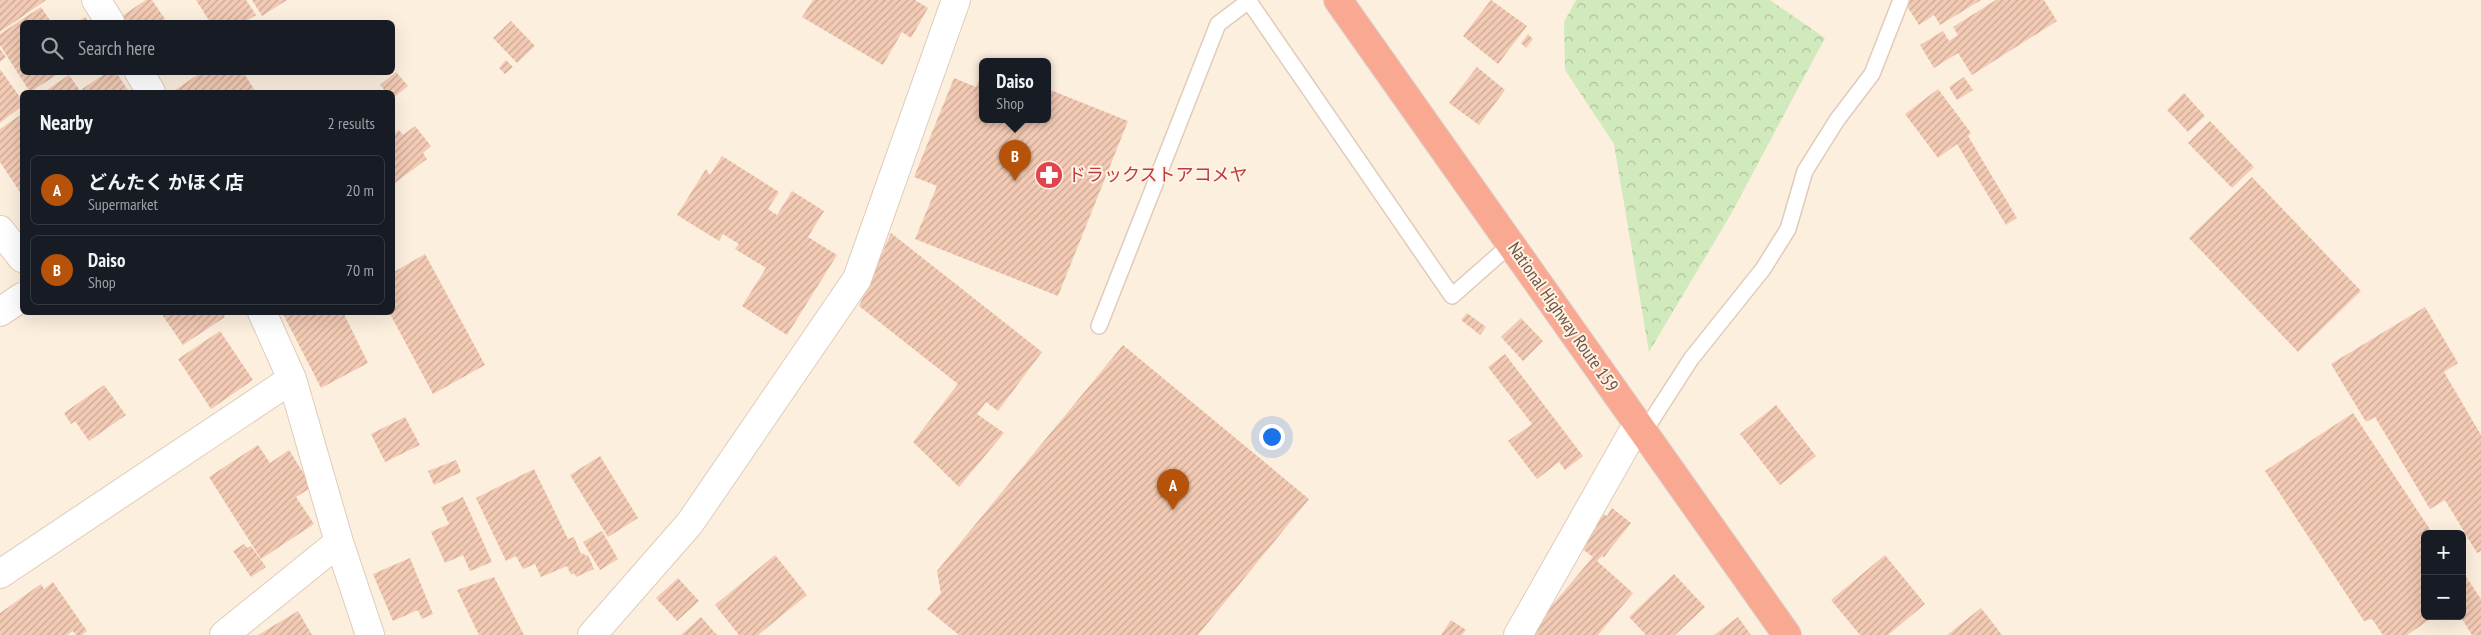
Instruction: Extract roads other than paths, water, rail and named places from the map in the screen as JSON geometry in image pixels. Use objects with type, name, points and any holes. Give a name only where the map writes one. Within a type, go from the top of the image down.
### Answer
[{"type":"highway","name":"National Highway Route 159","points":[[1338,0],[1787,635]]},
{"type":"street","points":[[96,0],[109,20]]},
{"type":"street","points":[[592,635],[690,523],[857,279],[956,0]]},
{"type":"street","points":[[141,75],[150,90]]},
{"type":"street","points":[[0,230],[20,255]]},
{"type":"street","points":[[0,312],[20,297]]},
{"type":"street","points":[[263,315],[292,379],[338,542],[370,635]]},
{"type":"street","points":[[0,574],[292,379]]},
{"type":"street","points":[[1518,635],[1641,427]]},
{"type":"street","points":[[224,635],[338,542]]},
{"type":"lane","points":[[1099,326],[1218,24],[1249,0],[1452,296],[1511,244]]},
{"type":"lane","points":[[1641,427],[1691,359],[1763,269],[1788,229],[1805,171],[1837,120],[1872,74],[1901,0]]},
{"type":"place","name":"ドラックストアコメヤ","points":[[1049,175]]},
{"type":"place","name":"Daiso","points":[[1015,181]]},
{"type":"place","name":"どんたく かほく店","points":[[1173,510]]}]
